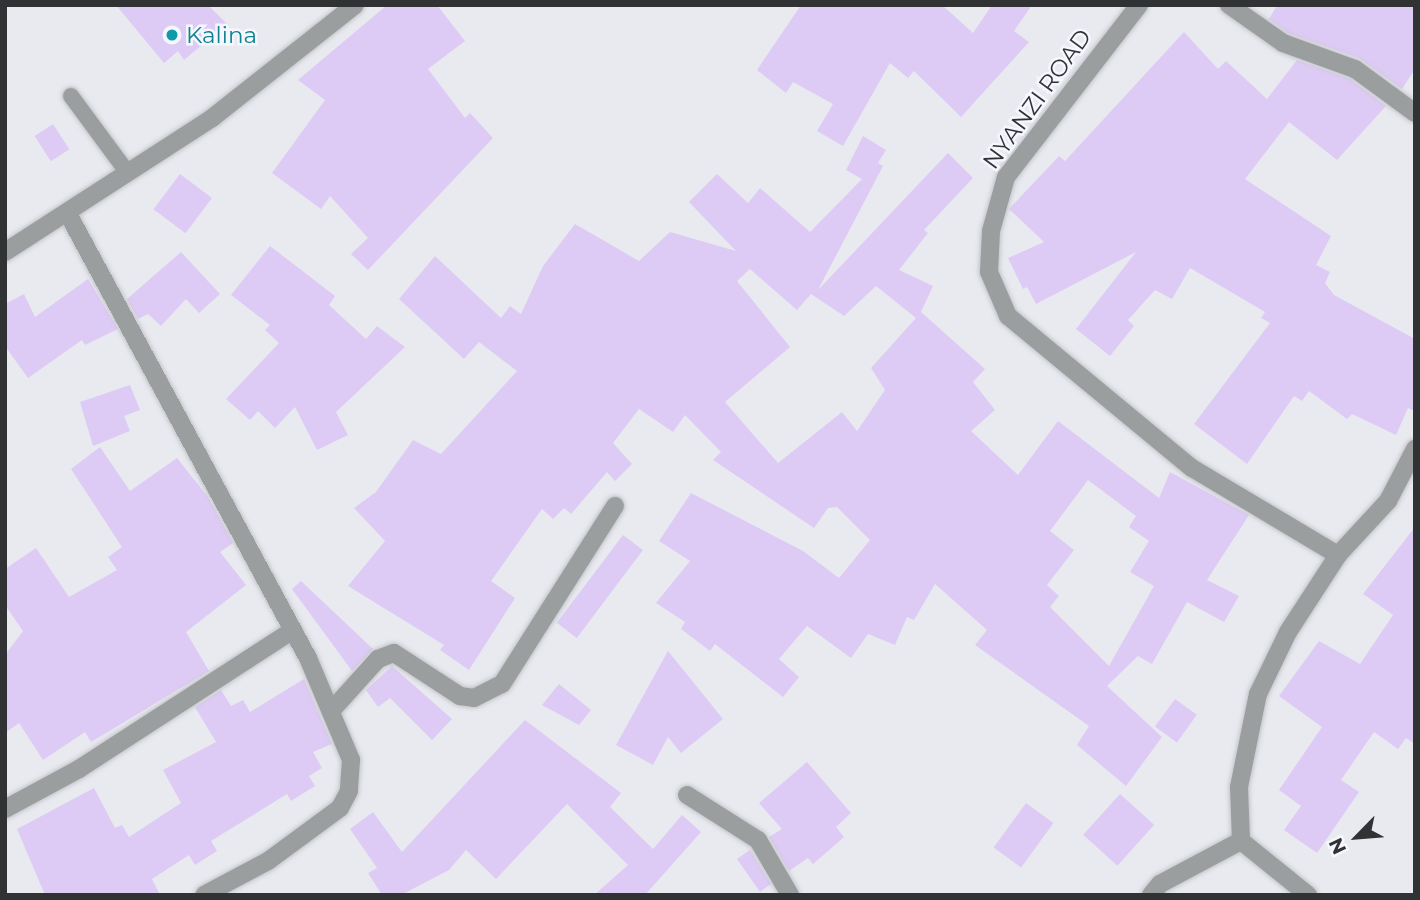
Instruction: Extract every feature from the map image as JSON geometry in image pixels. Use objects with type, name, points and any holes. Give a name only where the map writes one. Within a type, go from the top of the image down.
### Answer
[{"type":"street","points":[[5,252],[212,118],[355,5]]},
{"type":"street","name":"NYANZI ROAD","points":[[1139,5],[1006,177],[991,230],[989,272],[1008,316],[1192,468],[1338,555]]},
{"type":"street","points":[[1229,5],[1283,43],[1355,69],[1415,113]]},
{"type":"street","points":[[67,212],[293,630],[332,710],[351,760],[349,791],[340,808],[268,861],[204,895]]},
{"type":"street","points":[[1308,895],[1241,841],[1239,787],[1258,694],[1288,632],[1338,555],[1388,501],[1415,449]]},
{"type":"street","points":[[332,710],[378,659],[394,653],[460,696],[474,698],[502,684],[615,506]]},
{"type":"street","points":[[5,809],[91,762],[293,630]]},
{"type":"street","points":[[687,795],[758,840],[790,895]]},
{"type":"street","points":[[1151,895],[1241,841]]},
{"type":"lane","points":[[71,96],[127,172]]},
{"type":"building","name":"Kalina","points":[[116,5],[208,5],[227,24],[184,60],[178,51],[164,63]]},
{"type":"building","points":[[387,5],[437,5],[465,41],[428,69],[465,118],[470,113],[493,138],[368,270],[351,254],[368,238],[330,196],[321,209],[272,173],[325,100],[298,80]]},
{"type":"building","points":[[801,5],[942,5],[973,33],[992,5],[1032,5],[1014,31],[1029,42],[961,117],[914,71],[908,78],[890,63],[843,146],[817,131],[833,104],[793,82],[786,93],[757,70]]},
{"type":"building","points":[[1277,5],[1415,5],[1415,69],[1402,89],[1359,58],[1288,33],[1269,19]]},
{"type":"building","points":[[1184,32],[1218,69],[1226,61],[1267,99],[1297,60],[1350,79],[1386,106],[1337,160],[1289,122],[1245,179],[1331,236],[1316,265],[1330,272],[1325,283],[1334,295],[1415,339],[1415,411],[1408,408],[1396,435],[1352,414],[1347,419],[1309,391],[1302,401],[1294,396],[1247,464],[1194,424],[1270,323],[1261,318],[1265,312],[1190,268],[1172,299],[1155,290],[1128,320],[1134,326],[1110,356],[1076,329],[1136,252],[1036,304],[1027,287],[1023,289],[1008,258],[1044,242],[1009,209],[1059,156],[1065,161]]},
{"type":"building","points":[[53,124],[69,149],[51,161],[35,136]]},
{"type":"building","points":[[863,136],[886,150],[878,163],[883,166],[818,290],[948,153],[973,178],[924,230],[928,233],[899,270],[933,286],[921,312],[985,369],[973,382],[995,410],[971,431],[1018,475],[1058,421],[1159,498],[1170,472],[1249,515],[1207,580],[1239,596],[1224,622],[1187,602],[1152,664],[1138,656],[1107,686],[1162,737],[1126,786],[1077,745],[1089,726],[975,645],[987,630],[935,584],[914,620],[907,617],[895,645],[868,634],[851,658],[807,626],[779,659],[799,677],[783,697],[715,644],[710,651],[681,629],[685,622],[656,603],[690,561],[659,541],[691,493],[803,551],[839,578],[870,540],[837,507],[828,508],[814,528],[713,460],[721,452],[685,415],[673,432],[639,409],[613,443],[632,464],[615,481],[607,472],[571,514],[564,508],[553,519],[542,509],[491,581],[515,598],[469,670],[440,650],[444,645],[348,586],[385,541],[354,508],[376,492],[413,440],[441,454],[517,371],[479,342],[464,359],[399,299],[435,256],[501,318],[510,306],[521,314],[543,266],[575,224],[639,261],[670,232],[736,251],[689,202],[717,174],[748,203],[760,188],[810,232],[862,179],[846,170]],"holes":[[[750,269],[797,310],[811,294],[844,316],[876,286],[916,318],[871,368],[885,390],[857,431],[842,412],[778,463],[725,402],[790,347],[737,281]],[[1088,480],[1136,516],[1129,527],[1149,541],[1130,572],[1154,586],[1109,666],[1050,607],[1059,596],[1047,585],[1074,550],[1050,531]]]},
{"type":"building","points":[[180,174],[212,198],[185,233],[154,209]]},
{"type":"building","points":[[270,246],[335,296],[329,305],[366,339],[377,326],[405,347],[336,412],[348,435],[317,450],[295,407],[275,428],[258,411],[250,420],[226,399],[279,343],[265,330],[270,325],[231,295]]},
{"type":"building","points":[[181,252],[220,294],[199,313],[186,299],[161,326],[148,314],[138,319],[127,299]]},
{"type":"building","points":[[88,279],[118,329],[85,345],[82,340],[28,378],[5,346],[5,304],[24,294],[35,317]]},
{"type":"building","points":[[130,385],[140,410],[124,416],[130,431],[93,446],[80,402]]},
{"type":"building","points":[[100,447],[130,491],[177,458],[208,497],[233,543],[220,552],[246,585],[186,632],[209,671],[91,742],[85,732],[43,760],[19,723],[5,733],[5,655],[23,631],[5,605],[5,569],[36,548],[69,597],[117,570],[108,557],[122,547],[71,469]]},
{"type":"building","points":[[1415,527],[1415,744],[1406,738],[1398,749],[1374,732],[1341,780],[1359,792],[1317,853],[1284,830],[1301,806],[1279,790],[1322,727],[1279,696],[1319,641],[1360,664],[1393,615],[1363,594]]},
{"type":"building","points":[[623,535],[643,550],[577,638],[557,623]]},
{"type":"building","points":[[301,581],[373,649],[352,671],[292,589]]},
{"type":"building","points":[[668,651],[723,719],[681,753],[668,737],[653,765],[616,745]]},
{"type":"building","points":[[392,666],[452,719],[432,740],[390,698],[378,707],[366,690]]},
{"type":"building","points":[[304,679],[332,744],[313,752],[322,768],[309,776],[315,786],[291,801],[287,794],[211,841],[217,851],[195,865],[189,855],[152,879],[160,895],[45,895],[17,829],[94,788],[115,828],[122,825],[129,837],[181,803],[163,770],[216,742],[195,707],[221,690],[231,706],[243,700],[250,712]]},
{"type":"building","points":[[559,684],[591,710],[579,725],[542,705]]},
{"type":"building","points":[[1175,699],[1197,715],[1177,742],[1155,727]]},
{"type":"building","points":[[525,720],[621,793],[610,807],[653,849],[682,815],[701,832],[645,895],[594,895],[628,865],[567,804],[496,879],[466,850],[449,870],[401,895],[382,895],[368,873],[377,868],[350,829],[373,812],[402,852]]},
{"type":"building","points":[[807,762],[851,813],[836,827],[844,837],[813,864],[808,858],[789,871],[769,837],[782,829],[759,803]]},
{"type":"building","points":[[1120,794],[1154,825],[1117,866],[1083,835]]},
{"type":"building","points":[[1026,803],[1054,823],[1021,867],[994,847]]},
{"type":"building","points":[[750,850],[771,884],[760,892],[737,859]]},
{"type":"place","name":"Kalina","points":[[172,35]]}]
